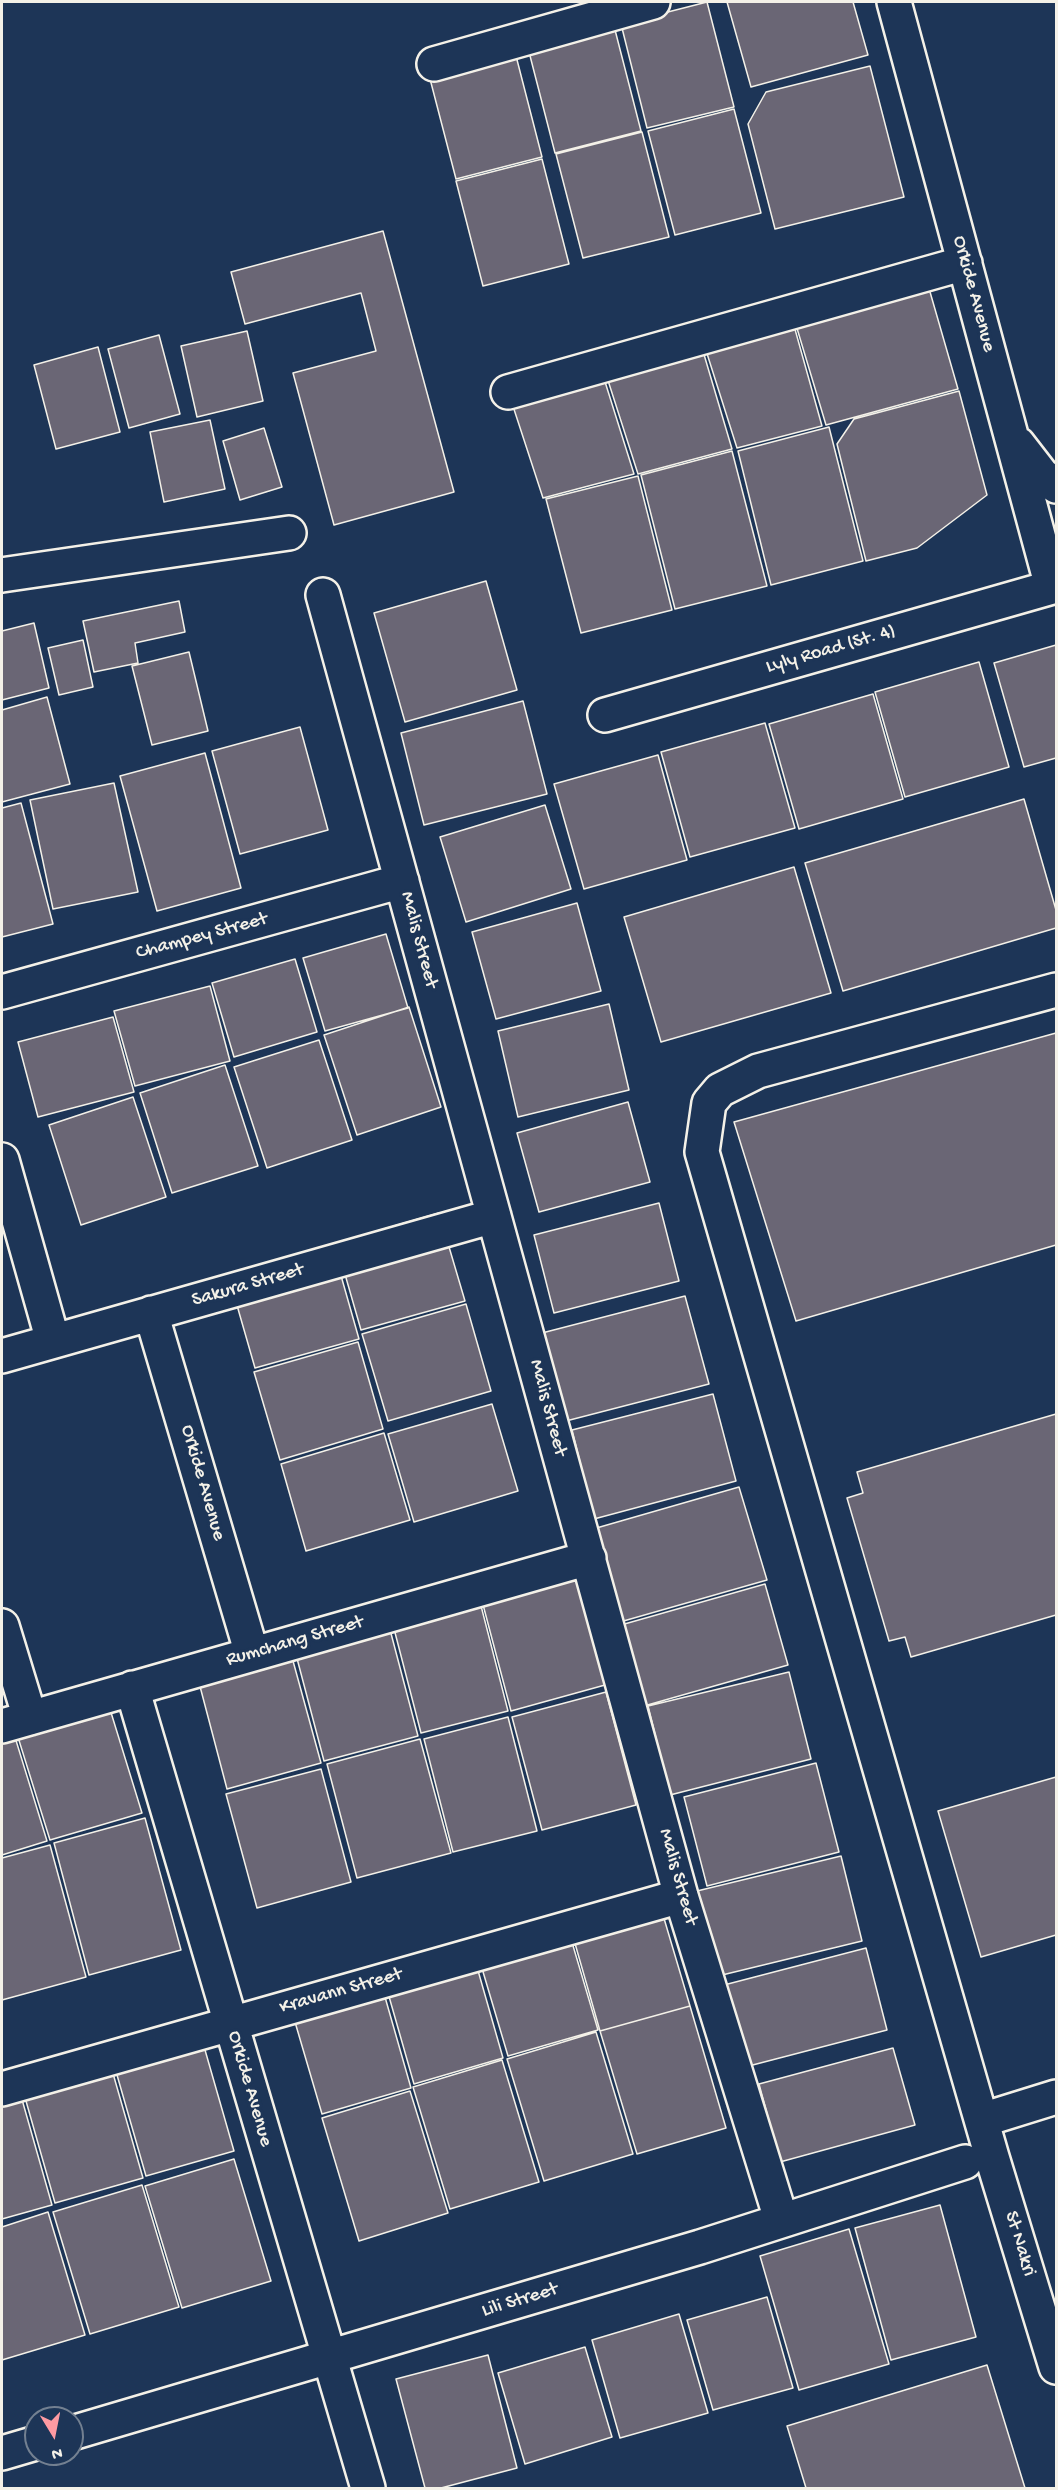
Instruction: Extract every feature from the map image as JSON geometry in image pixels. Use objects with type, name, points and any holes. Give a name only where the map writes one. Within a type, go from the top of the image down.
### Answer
[{"type":"street","points":[[434,64],[653,2]]},
{"type":"street","name":"Orkide Avenue","points":[[894,2],[1054,587]]},
{"type":"street","points":[[508,392],[965,263]]},
{"type":"street","points":[[1012,436],[1042,475],[1056,486]]},
{"type":"street","points":[[2,575],[290,533]]},
{"type":"street","name":"Lyly Road (St. 4)","points":[[605,715],[1054,587]]},
{"type":"street","name":"Malis Street","points":[[323,595],[681,1896],[781,2219]]},
{"type":"street","name":"Champey Street","points":[[2,992],[402,881]]},
{"type":"street","name":"St Nakri","points":[[1056,990],[758,1071],[720,1090],[709,1103],[702,1152],[982,2120],[1056,2367]]},
{"type":"street","points":[[2,1160],[53,1341]]},
{"type":"street","name":"Sakura Street","points":[[2,1356],[494,1216]]},
{"type":"street","name":"Orkide Avenue","points":[[151,1313],[252,1654]]},
{"type":"street","name":"Rumchang Street","points":[[16,1722],[589,1558]]},
{"type":"street","points":[[2,1626],[16,1722]]},
{"type":"street","name":"Orkide Avenue","points":[[132,1688],[368,2488]]},
{"type":"street","name":"Kravann Street","points":[[2,2089],[681,1896]]},
{"type":"street","points":[[982,2120],[1056,2097]]},
{"type":"street","name":"Lili Street","points":[[84,2430],[329,2359],[700,2247],[781,2219],[965,2162]]},
{"type":"street","points":[[2,2453],[24,2447]]},
{"type":"building","points":[[707,2],[734,107],[647,128],[621,24]]},
{"type":"building","points":[[727,2],[853,2],[868,55],[751,87]]},
{"type":"building","points":[[614,26],[641,131],[555,153],[528,48]]},
{"type":"building","points":[[515,52],[542,157],[456,179],[429,75]]},
{"type":"building","points":[[870,66],[904,197],[775,229],[748,124],[766,92]]},
{"type":"building","points":[[734,109],[761,213],[675,235],[648,131]]},
{"type":"building","points":[[642,132],[669,237],[583,258],[556,154]]},
{"type":"building","points":[[542,159],[569,264],[483,286],[456,181]]},
{"type":"building","points":[[383,231],[454,492],[334,525],[293,373],[376,351],[361,293],[245,324],[231,272]]},
{"type":"building","points":[[926,278],[958,389],[826,425],[793,315]]},
{"type":"building","points":[[791,315],[822,426],[737,448],[703,341]]},
{"type":"building","points":[[247,331],[263,401],[197,417],[181,346]]},
{"type":"building","points":[[159,335],[180,414],[129,428],[108,349]]},
{"type":"building","points":[[700,341],[732,449],[638,474],[604,368]]},
{"type":"building","points":[[98,347],[120,432],[56,449],[34,365]]},
{"type":"building","points":[[601,369],[634,474],[543,498],[509,394]]},
{"type":"building","points":[[959,391],[987,495],[917,548],[866,561],[837,444],[854,419]]},
{"type":"building","points":[[210,420],[225,489],[164,502],[150,432]]},
{"type":"building","points":[[829,427],[863,561],[771,585],[738,451]]},
{"type":"building","points":[[264,428],[282,487],[240,500],[223,441]]},
{"type":"building","points":[[732,451],[767,586],[675,609],[641,475]]},
{"type":"building","points":[[638,476],[672,610],[581,633],[546,499]]},
{"type":"building","points":[[486,581],[517,690],[405,722],[374,613]]},
{"type":"building","points":[[179,601],[185,632],[135,643],[138,663],[94,672],[83,621]]},
{"type":"building","points":[[34,623],[49,688],[2,700],[2,631]]},
{"type":"building","points":[[83,640],[93,687],[59,695],[48,648]]},
{"type":"building","points":[[1056,645],[1056,758],[1024,767],[994,663]]},
{"type":"building","points":[[189,652],[208,731],[152,745],[132,666]]},
{"type":"building","points":[[979,662],[1009,767],[905,797],[875,692]]},
{"type":"building","points":[[873,694],[903,799],[799,829],[769,724]]},
{"type":"building","points":[[47,697],[70,784],[2,802],[2,710]]},
{"type":"building","points":[[523,701],[547,794],[424,825],[401,733]]},
{"type":"building","points":[[765,723],[795,828],[690,857],[661,752]]},
{"type":"building","points":[[300,727],[328,830],[240,854],[212,751]]},
{"type":"building","points":[[205,753],[241,888],[157,911],[120,776]]},
{"type":"building","points":[[658,755],[687,860],[584,889],[554,784]]},
{"type":"building","points":[[114,783],[138,892],[53,909],[30,800]]},
{"type":"building","points":[[1024,799],[1056,910],[1056,928],[843,991],[805,863]]},
{"type":"building","points":[[21,803],[53,924],[2,937],[2,808]]},
{"type":"building","points":[[545,805],[571,889],[466,922],[440,837]]},
{"type":"building","points":[[794,867],[831,993],[661,1042],[624,917]]},
{"type":"building","points":[[577,903],[601,991],[496,1019],[472,932]]},
{"type":"building","points":[[386,934],[408,1008],[325,1031],[303,958]]},
{"type":"building","points":[[295,959],[317,1032],[234,1057],[212,983]]},
{"type":"building","points":[[210,986],[230,1061],[135,1086],[114,1011]]},
{"type":"building","points":[[609,1004],[629,1090],[518,1117],[498,1031]]},
{"type":"building","points":[[409,1007],[441,1107],[357,1135],[324,1035]]},
{"type":"building","points":[[113,1017],[134,1092],[38,1117],[18,1042]]},
{"type":"building","points":[[1056,1033],[1056,1245],[796,1321],[734,1122]]},
{"type":"building","points":[[319,1040],[352,1140],[267,1168],[234,1067]]},
{"type":"building","points":[[225,1065],[258,1166],[172,1193],[140,1093]]},
{"type":"building","points":[[133,1097],[166,1197],[81,1225],[49,1125]]},
{"type":"building","points":[[628,1102],[650,1182],[539,1212],[517,1133]]},
{"type":"building","points":[[659,1203],[679,1281],[554,1313],[534,1235]]},
{"type":"building","points":[[439,1213],[465,1301],[361,1330],[336,1243]]},
{"type":"building","points":[[334,1251],[359,1339],[255,1368],[230,1281]]},
{"type":"building","points":[[685,1296],[709,1384],[566,1421],[542,1333]]},
{"type":"building","points":[[466,1304],[491,1391],[388,1421],[362,1334]]},
{"type":"building","points":[[358,1342],[383,1429],[280,1460],[254,1372]]},
{"type":"building","points":[[713,1394],[736,1481],[594,1519],[572,1430]]},
{"type":"building","points":[[492,1404],[518,1491],[414,1522],[388,1434]]},
{"type":"building","points":[[1056,1414],[1056,1615],[911,1657],[905,1637],[889,1641],[847,1498],[863,1493],[857,1472]]},
{"type":"building","points":[[384,1433],[410,1520],[306,1551],[281,1464]]},
{"type":"building","points":[[739,1487],[767,1580],[620,1622],[593,1529]]},
{"type":"building","points":[[575,1572],[605,1685],[511,1711],[481,1597]]},
{"type":"building","points":[[765,1584],[788,1665],[644,1706],[621,1625]]},
{"type":"building","points":[[479,1598],[508,1711],[421,1733],[392,1621]]},
{"type":"building","points":[[388,1622],[418,1736],[324,1761],[294,1647]]},
{"type":"building","points":[[290,1650],[321,1763],[227,1789],[197,1675]]},
{"type":"building","points":[[789,1672],[811,1759],[670,1795],[648,1706]]},
{"type":"building","points":[[606,1692],[636,1805],[542,1830],[512,1717]]},
{"type":"building","points":[[109,1706],[142,1813],[50,1840],[17,1734]]},
{"type":"building","points":[[508,1717],[537,1831],[453,1852],[424,1739]]},
{"type":"building","points":[[14,1734],[47,1841],[2,1855],[2,1738]]},
{"type":"building","points":[[420,1739],[451,1853],[357,1878],[327,1764]]},
{"type":"building","points":[[816,1763],[839,1852],[707,1886],[684,1797]]},
{"type":"building","points":[[321,1769],[351,1882],[257,1908],[226,1794]]},
{"type":"building","points":[[1056,1777],[1056,1935],[981,1957],[938,1811]]},
{"type":"building","points":[[145,1818],[181,1950],[89,1975],[54,1843]]},
{"type":"building","points":[[50,1845],[86,1977],[2,2000],[2,1858]]},
{"type":"building","points":[[841,1856],[862,1941],[718,1976],[697,1891]]},
{"type":"building","points":[[663,1915],[690,2006],[600,2031],[574,1940]]},
{"type":"building","points":[[571,1939],[598,2030],[508,2056],[481,1965]]},
{"type":"building","points":[[866,1948],[887,2030],[745,2067],[724,1985]]},
{"type":"building","points":[[477,1967],[503,2058],[414,2084],[388,1993]]},
{"type":"building","points":[[385,1997],[411,2088],[322,2114],[295,2022]]},
{"type":"building","points":[[690,2006],[726,2128],[637,2154],[600,2031]]},
{"type":"building","points":[[596,2032],[633,2154],[544,2181],[507,2059]]},
{"type":"building","points":[[203,2043],[234,2151],[146,2176],[115,2068]]},
{"type":"building","points":[[893,2048],[915,2125],[780,2162],[759,2084]]},
{"type":"building","points":[[502,2060],[539,2182],[450,2209],[413,2087]]},
{"type":"building","points":[[112,2070],[143,2178],[55,2203],[24,2094]]},
{"type":"building","points":[[410,2091],[448,2213],[359,2241],[322,2118]]},
{"type":"building","points":[[21,2096],[52,2205],[2,2219],[2,2101]]},
{"type":"building","points":[[234,2159],[271,2281],[182,2308],[145,2186]]},
{"type":"building","points":[[142,2185],[179,2307],[90,2334],[53,2212]]},
{"type":"building","points":[[940,2205],[976,2337],[891,2360],[855,2228]]},
{"type":"building","points":[[48,2212],[85,2335],[2,2360],[2,2227]]},
{"type":"building","points":[[849,2229],[889,2364],[799,2390],[760,2256]]},
{"type":"building","points":[[767,2297],[793,2388],[713,2410],[687,2320]]},
{"type":"building","points":[[679,2314],[708,2413],[620,2438],[592,2340]]},
{"type":"building","points":[[585,2347],[612,2437],[525,2464],[498,2373]]},
{"type":"building","points":[[488,2355],[517,2468],[441,2488],[425,2488],[396,2379]]},
{"type":"building","points":[[987,2365],[1025,2488],[806,2488],[787,2426]]}]
